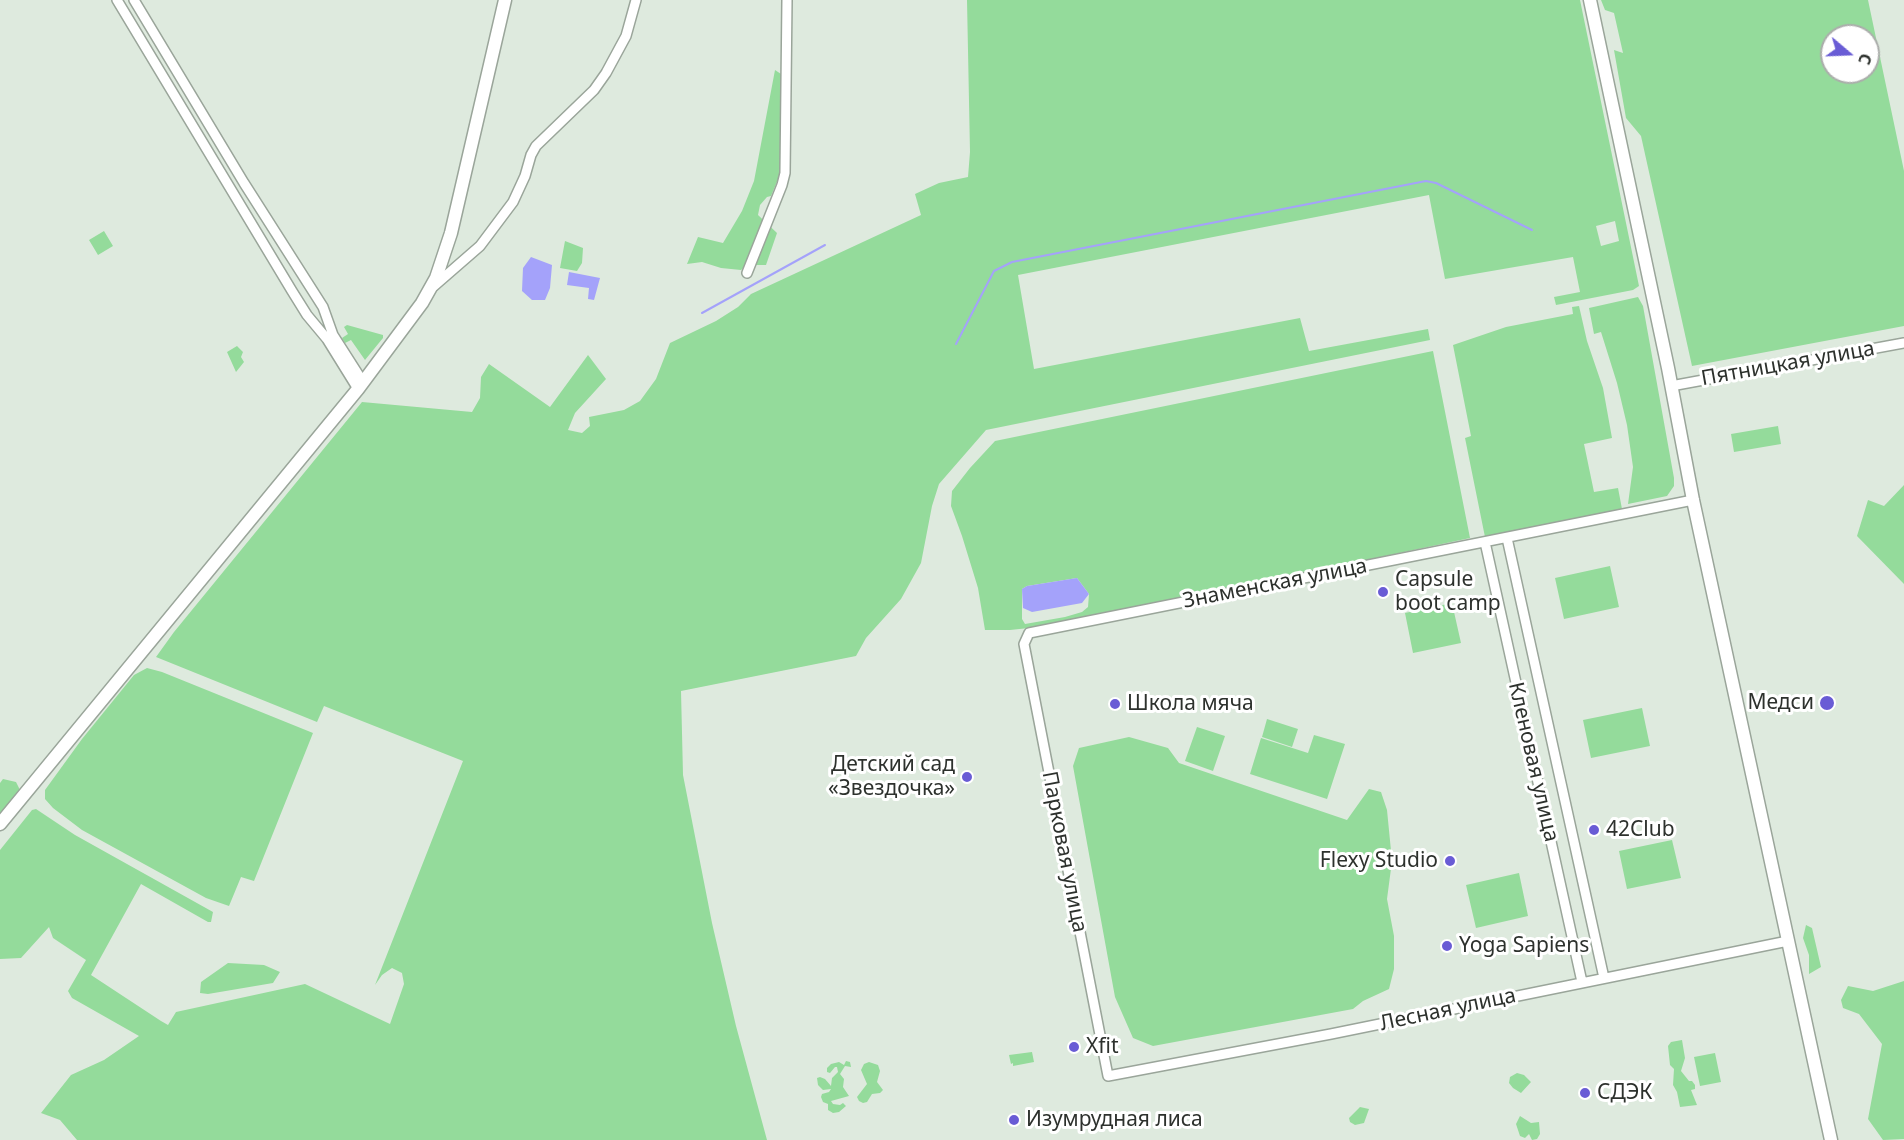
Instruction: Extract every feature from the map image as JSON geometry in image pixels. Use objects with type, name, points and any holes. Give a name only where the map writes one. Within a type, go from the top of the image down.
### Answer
[{"type":"street","points":[[117,0],[292,291],[360,386]]},
{"type":"street","points":[[134,0],[322,307],[333,335],[360,386]]},
{"type":"street","points":[[0,824],[360,386],[401,333],[430,290],[444,257],[456,216],[505,0]]},
{"type":"street","points":[[430,290],[480,246],[516,197],[536,146],[594,90],[626,36],[636,0]]},
{"type":"street","points":[[747,273],[783,185],[785,173],[787,0]]},
{"type":"street","points":[[1590,0],[1693,500],[1831,1140]]},
{"type":"street","name":"Пятницкая улица","points":[[1671,386],[1904,343]]},
{"type":"street","name":"Знаменская улица","points":[[1033,631],[1693,500]]},
{"type":"street","name":"Кленовая улица","points":[[1507,538],[1604,978]]},
{"type":"street","name":"Кленовая улица","points":[[1485,542],[1582,982]]},
{"type":"street","name":"Парковая улица","points":[[1033,631],[1026,636],[1024,644],[1108,1076]]},
{"type":"street","name":"Лесная улица","points":[[1108,1076],[1331,1034],[1788,941]]},
{"type":"green space","points":[[967,0],[1580,0],[1639,286],[1633,290],[1556,305],[1554,297],[1580,292],[1573,257],[1445,279],[1429,195],[1018,275],[1034,369],[1300,318],[1309,351],[1428,329],[1430,340],[986,430],[939,484],[932,506],[921,563],[901,599],[866,638],[856,656],[681,691],[683,775],[712,923],[736,1026],[767,1140],[77,1140],[60,1120],[41,1113],[71,1075],[104,1060],[139,1036],[72,998],[68,991],[86,960],[53,938],[49,927],[21,958],[0,959],[0,850],[32,810],[36,809],[75,835],[213,912],[211,922],[208,922],[141,884],[91,975],[161,1021],[168,1025],[176,1012],[305,984],[390,1024],[404,984],[402,973],[392,968],[382,975],[375,985],[463,761],[324,706],[317,722],[156,657],[362,402],[472,412],[480,398],[481,377],[489,364],[550,407],[588,355],[606,379],[575,413],[568,430],[582,433],[590,426],[589,417],[624,410],[640,401],[656,379],[670,343],[716,321],[738,307],[751,294],[921,215],[915,194],[939,183],[968,177],[970,152]],"holes":[[[1615,221],[1619,241],[1601,246],[1596,226]]]},
{"type":"green space","points":[[1601,0],[1868,0],[1873,24],[1820,24],[1820,84],[1880,84],[1880,57],[1904,171],[1904,326],[1692,366],[1641,136],[1626,118],[1614,50],[1623,53],[1614,13],[1605,10]]},
{"type":"green space","points":[[775,70],[781,74],[782,151],[779,177],[771,196],[760,205],[758,215],[777,233],[766,265],[747,265],[741,270],[721,268],[702,262],[687,264],[698,237],[723,243],[742,211],[754,181]]},
{"type":"green space","points":[[104,231],[113,246],[98,255],[89,240]]},
{"type":"green space","points":[[565,241],[583,248],[582,263],[577,271],[560,268]]},
{"type":"green space","points":[[1638,297],[1643,306],[1674,486],[1667,496],[1628,504],[1633,467],[1627,425],[1601,332],[1594,334],[1589,308]]},
{"type":"green space","points":[[1579,306],[1587,341],[1603,388],[1612,438],[1584,444],[1594,492],[1618,488],[1622,509],[1485,537],[1465,438],[1471,436],[1453,345],[1506,327],[1573,314],[1572,307]]},
{"type":"green space","points":[[347,325],[383,335],[365,360],[351,340],[345,343],[342,338],[348,334],[344,327]]},
{"type":"green space","points":[[237,346],[243,352],[241,357],[244,362],[236,372],[227,352]]},
{"type":"green space","points":[[1433,351],[1470,538],[1183,599],[1029,628],[985,630],[978,588],[951,506],[952,491],[995,441]],"holes":[[[1077,578],[1089,594],[1088,607],[1082,612],[1025,624],[1022,619],[1022,589],[1027,586]]]},
{"type":"green space","points":[[1778,426],[1781,444],[1734,452],[1731,434]]},
{"type":"green space","points":[[1904,485],[1904,584],[1857,536],[1868,500],[1884,506]]},
{"type":"green space","points":[[1610,566],[1619,607],[1564,619],[1555,578]]},
{"type":"green space","points":[[1452,603],[1461,643],[1413,653],[1405,613]]},
{"type":"green space","points":[[147,668],[313,733],[254,881],[241,877],[229,906],[206,898],[82,830],[45,799],[45,790],[82,739],[134,675]]},
{"type":"green space","points":[[1642,708],[1650,746],[1591,758],[1583,720]]},
{"type":"green space","points":[[1267,719],[1298,729],[1292,747],[1262,737]]},
{"type":"green space","points":[[1197,727],[1225,736],[1213,771],[1185,761]]},
{"type":"green space","points":[[1314,735],[1345,744],[1327,799],[1250,774],[1261,738],[1308,753]]},
{"type":"green space","points":[[1129,737],[1168,748],[1179,763],[1347,820],[1369,789],[1381,792],[1387,810],[1392,861],[1387,899],[1394,936],[1394,969],[1389,989],[1363,1001],[1353,1009],[1153,1046],[1133,1038],[1115,997],[1073,766],[1079,748]]},
{"type":"green space","points":[[3,779],[16,782],[20,790],[0,817],[0,783]]},
{"type":"green space","points":[[1672,840],[1681,878],[1627,889],[1619,851]]},
{"type":"green space","points":[[1519,873],[1528,916],[1476,928],[1466,885]]},
{"type":"green space","points":[[1806,925],[1812,928],[1821,967],[1809,974],[1809,955],[1803,938]]},
{"type":"green space","points":[[228,963],[264,965],[280,972],[273,983],[208,994],[200,993],[201,982]]},
{"type":"green space","points":[[1904,981],[1904,1139],[1883,1140],[1868,1119],[1882,1044],[1859,1014],[1843,1008],[1841,1000],[1848,986],[1873,991]]},
{"type":"green space","points":[[1682,1040],[1685,1058],[1681,1071],[1695,1085],[1695,1089],[1691,1090],[1697,1105],[1680,1107],[1673,1085],[1674,1069],[1670,1065],[1668,1046],[1671,1042]]},
{"type":"green space","points":[[1032,1052],[1034,1062],[1013,1066],[1013,1063],[1011,1064],[1009,1055]]},
{"type":"green space","points":[[1715,1053],[1721,1082],[1700,1086],[1694,1057]]},
{"type":"green space","points":[[846,1061],[850,1062],[851,1067],[845,1066],[840,1074],[844,1079],[843,1087],[849,1096],[831,1101],[833,1104],[843,1103],[846,1106],[839,1112],[833,1113],[828,1110],[828,1104],[823,1102],[821,1097],[831,1089],[823,1090],[818,1085],[817,1078],[825,1079],[831,1086],[832,1078],[838,1072],[837,1067],[830,1073],[827,1072],[827,1068],[839,1062],[844,1065]]},
{"type":"green space","points":[[869,1062],[878,1065],[880,1071],[877,1082],[883,1090],[872,1094],[867,1102],[863,1103],[857,1097],[867,1084],[861,1070],[864,1064]]},
{"type":"green space","points":[[1517,1073],[1524,1075],[1531,1082],[1521,1093],[1509,1083],[1510,1077]]},
{"type":"green space","points":[[1360,1107],[1369,1109],[1364,1123],[1355,1125],[1350,1122],[1349,1118]]},
{"type":"green space","points":[[1520,1116],[1531,1123],[1539,1122],[1540,1134],[1537,1139],[1532,1140],[1529,1134],[1525,1138],[1520,1136],[1516,1124]]},
{"type":"shaded area","points":[[531,257],[552,265],[550,288],[545,300],[532,300],[522,291],[523,268]]},
{"type":"shaded area","points":[[569,272],[600,278],[594,300],[588,299],[589,288],[567,285]]},
{"type":"shaded area","points":[[1077,578],[1089,594],[1082,603],[1032,612],[1023,608],[1022,589],[1027,586]]},
{"type":"waterway","points":[[956,344],[994,271],[1012,262],[1426,181],[1436,183],[1532,230]]},
{"type":"waterway","points":[[702,313],[825,245]]},
{"type":"place","name":"Capsule boot camp","points":[[1383,592]]},
{"type":"place","name":"Медси","points":[[1827,703]]},
{"type":"place","name":"Школа мяча","points":[[1115,704]]},
{"type":"place","name":"Детский сад «Звездочка»","points":[[967,777]]},
{"type":"place","name":"42Club","points":[[1594,830]]},
{"type":"place","name":"Flexy Studio","points":[[1450,861]]},
{"type":"place","name":"Yoga Sapiens","points":[[1447,946]]},
{"type":"place","name":"Xfit","points":[[1074,1047]]},
{"type":"place","name":"СДЭК","points":[[1585,1093]]},
{"type":"place","name":"Изумрудная лиса","points":[[1014,1120]]}]
